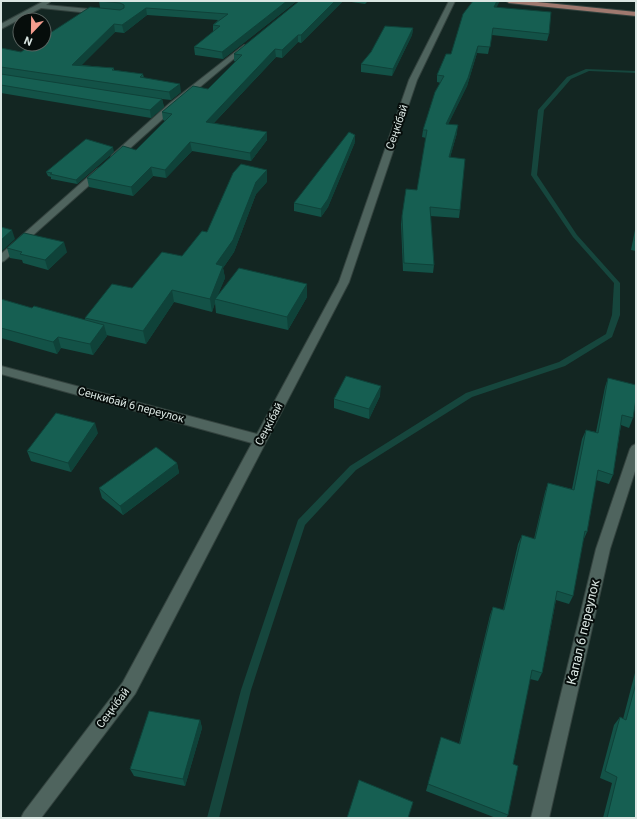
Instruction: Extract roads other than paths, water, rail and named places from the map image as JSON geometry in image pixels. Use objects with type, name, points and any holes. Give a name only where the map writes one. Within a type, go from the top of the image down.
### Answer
[{"type":"main road","points":[[509,1],[636,14]]},
{"type":"street","points":[[1,27],[50,1]]},
{"type":"street","name":"Сеңкібай","points":[[30,818],[129,688],[344,282],[413,80],[452,1]]},
{"type":"street","points":[[40,6],[106,13]]},
{"type":"street","points":[[1,259],[169,104],[254,40]]},
{"type":"street","name":"Сенкибай 6 переулок","points":[[1,370],[260,440]]},
{"type":"street","name":"Капал 6 переулок","points":[[540,818],[603,549],[636,449]]},
{"type":"waterway","points":[[213,818],[246,690],[301,523],[353,468],[469,395],[562,364],[609,335],[616,315],[617,283],[575,236],[534,175],[541,110],[569,78],[588,70],[636,72]]}]
